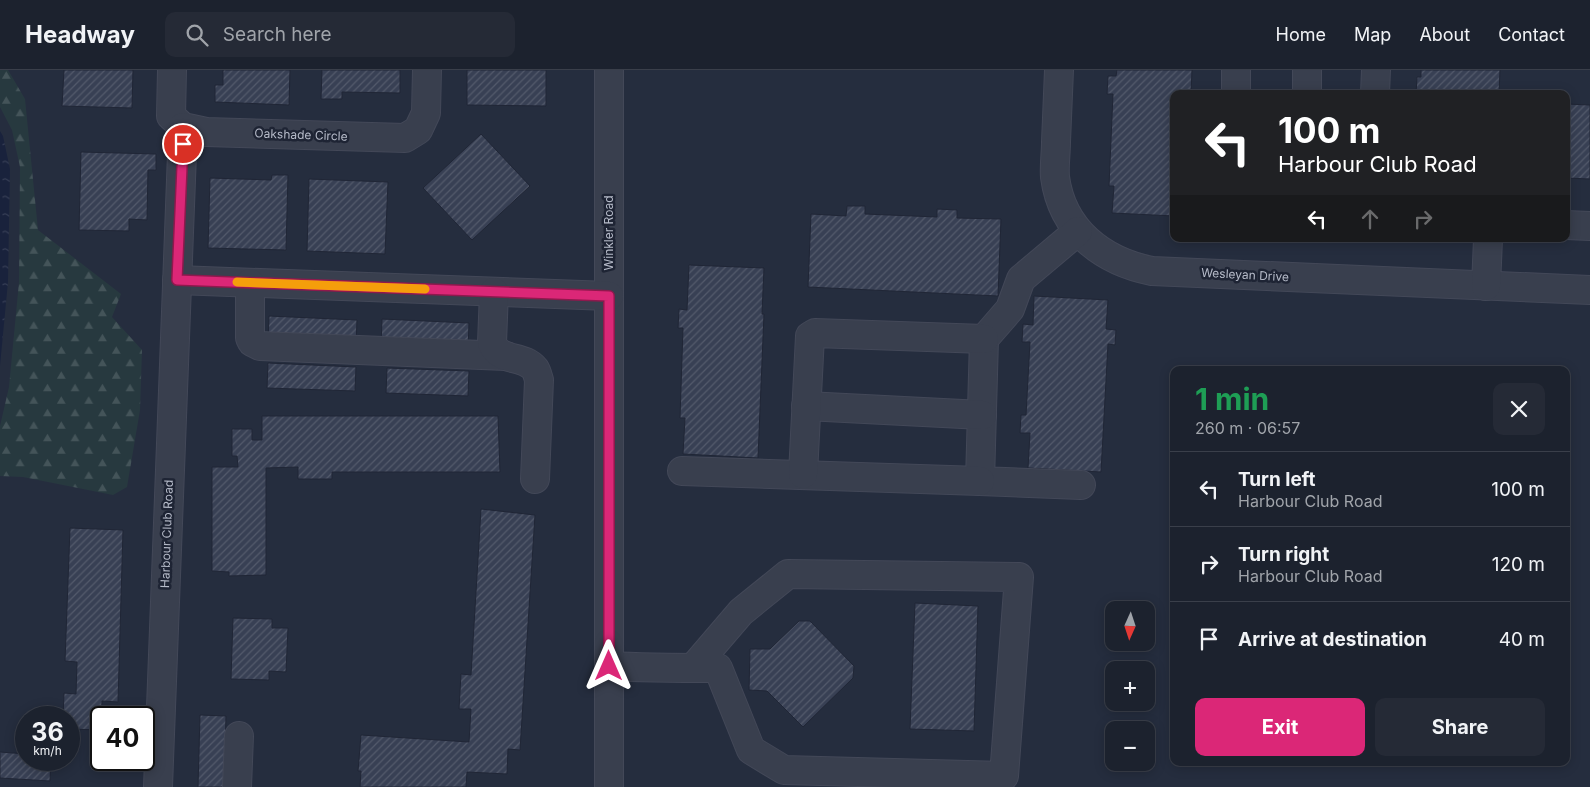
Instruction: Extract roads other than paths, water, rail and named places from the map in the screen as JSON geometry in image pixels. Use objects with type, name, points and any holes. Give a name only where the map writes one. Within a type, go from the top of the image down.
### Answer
[{"type":"street","points":[[172,70],[171,116],[183,127]]},
{"type":"street","name":"Oakshade Circle","points":[[183,127],[206,132],[405,138],[418,130],[426,113],[426,70]]},
{"type":"street","name":"Winkler Road","points":[[609,70],[609,787]]},
{"type":"street","name":"Wesleyan Drive","points":[[1059,70],[1055,176],[1060,196],[1068,215],[1078,231],[1092,245],[1110,257],[1133,267],[1152,271],[1590,290]]},
{"type":"street","points":[[1236,70],[1236,90]]},
{"type":"street","points":[[1307,90],[1308,70]]},
{"type":"street","points":[[1375,90],[1376,70]]},
{"type":"street","name":"Harbour Club Road","points":[[158,787],[183,127]]},
{"type":"street","points":[[1570,225],[1590,226]]},
{"type":"street","points":[[980,481],[984,339],[1010,309],[1021,278],[1078,231]]},
{"type":"street","points":[[1486,286],[1488,242]]},
{"type":"street","points":[[177,280],[609,296]]},
{"type":"street","points":[[250,283],[250,338],[252,342],[260,346],[506,356],[528,362],[535,369],[539,380],[535,479]]},
{"type":"street","points":[[494,292],[492,343],[495,350],[506,356]]},
{"type":"street","points":[[803,474],[810,336],[815,333],[984,339]]},
{"type":"street","points":[[806,406],[982,415]]},
{"type":"street","points":[[682,471],[1081,485]]},
{"type":"street","points":[[609,666],[693,668],[718,668],[751,750],[784,770],[1004,776],[1019,577],[788,574],[741,612],[693,668]]},
{"type":"street","points":[[237,787],[239,736]]},
{"type":"water","points":[[0,131],[3,136],[10,169],[8,282],[0,366]]}]
